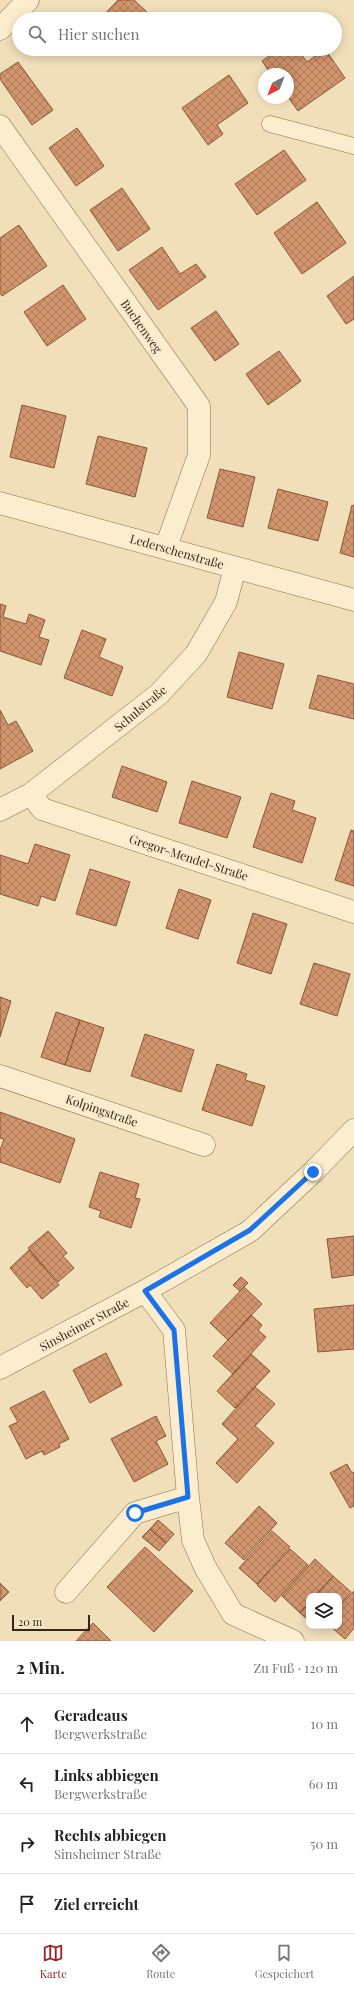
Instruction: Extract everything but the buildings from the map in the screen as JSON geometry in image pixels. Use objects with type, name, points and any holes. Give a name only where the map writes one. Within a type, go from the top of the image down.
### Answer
[{"type":"street","points":[[16,12],[28,0]]},
{"type":"street","points":[[0,29],[12,17]]},
{"type":"street","name":"Buchenweg","points":[[0,126],[199,406],[199,455],[166,547]]},
{"type":"street","name":"Lederschenstraße","points":[[0,503],[166,547],[235,568],[354,600]]},
{"type":"street","name":"Schulstraße","points":[[0,810],[31,794],[159,694],[196,654],[226,602],[235,568]]},
{"type":"street","name":"Gregor-Mendel-Straße","points":[[31,794],[42,809],[354,912]]},
{"type":"street","name":"Kolpingstraße","points":[[0,1076],[204,1145]]},
{"type":"street","name":"Sinsheimer Straße","points":[[0,1368],[145,1291],[250,1230],[313,1172],[354,1130]]},
{"type":"street","points":[[145,1291],[174,1330],[193,1540],[205,1567],[233,1614],[293,1641]]},
{"type":"street","points":[[66,1592],[135,1513],[188,1497]]},
{"type":"lane","points":[[270,124],[354,146]]},
{"type":"route","points":[[135,1513],[188,1497],[174,1330],[145,1291],[250,1230],[313,1172]]}]
